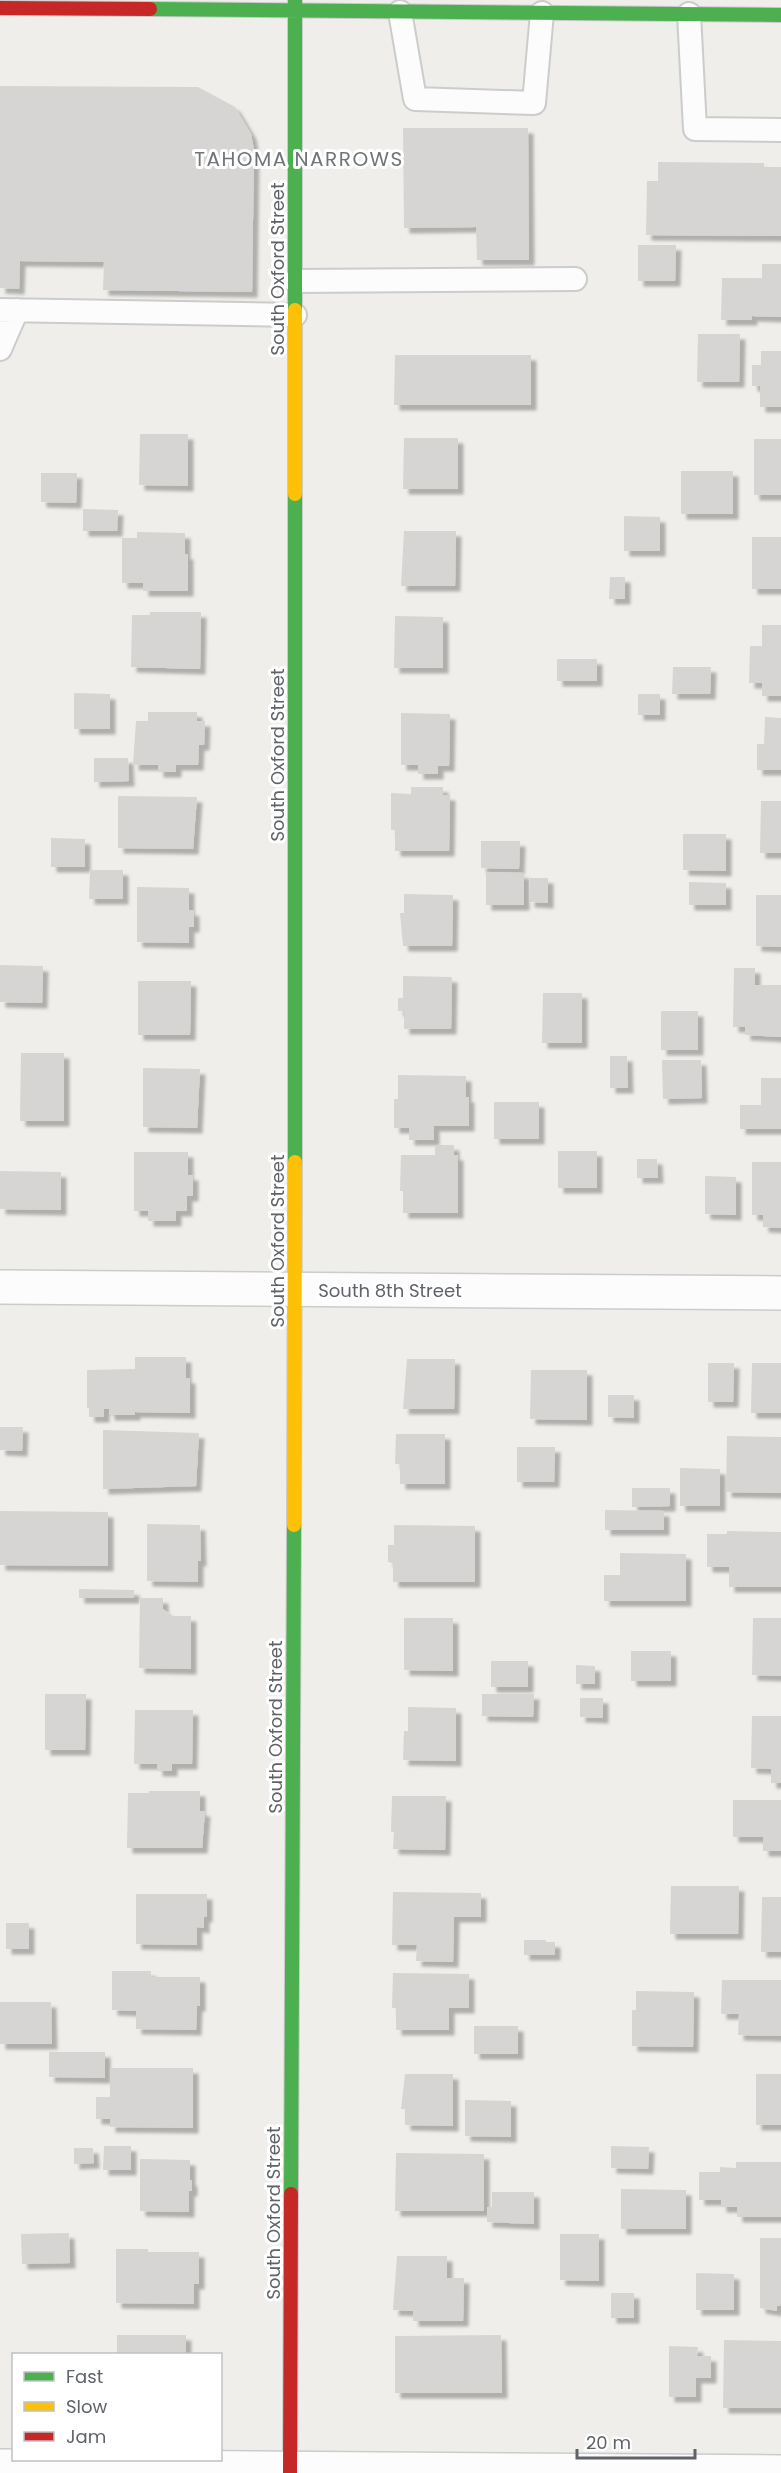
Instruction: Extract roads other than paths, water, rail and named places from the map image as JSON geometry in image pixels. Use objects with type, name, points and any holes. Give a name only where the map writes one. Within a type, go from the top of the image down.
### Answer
[{"type":"street","points":[[0,9],[295,5],[400,12],[781,15]]},
{"type":"street","name":"South Oxford Street","points":[[290,2470],[295,1289],[295,5]]},
{"type":"street","name":"South 8th Street","points":[[0,1287],[781,1293]]},
{"type":"street","points":[[0,2466],[781,2472]]},
{"type":"lane","points":[[400,12],[415,99],[534,103],[542,13]]},
{"type":"lane","points":[[689,14],[695,129],[781,130]]},
{"type":"lane","points":[[295,281],[575,279]]},
{"type":"lane","points":[[0,348],[8,310],[295,315]]},
{"type":"district","name":"TAHOMA NARROWS","points":[[299,159]]}]
